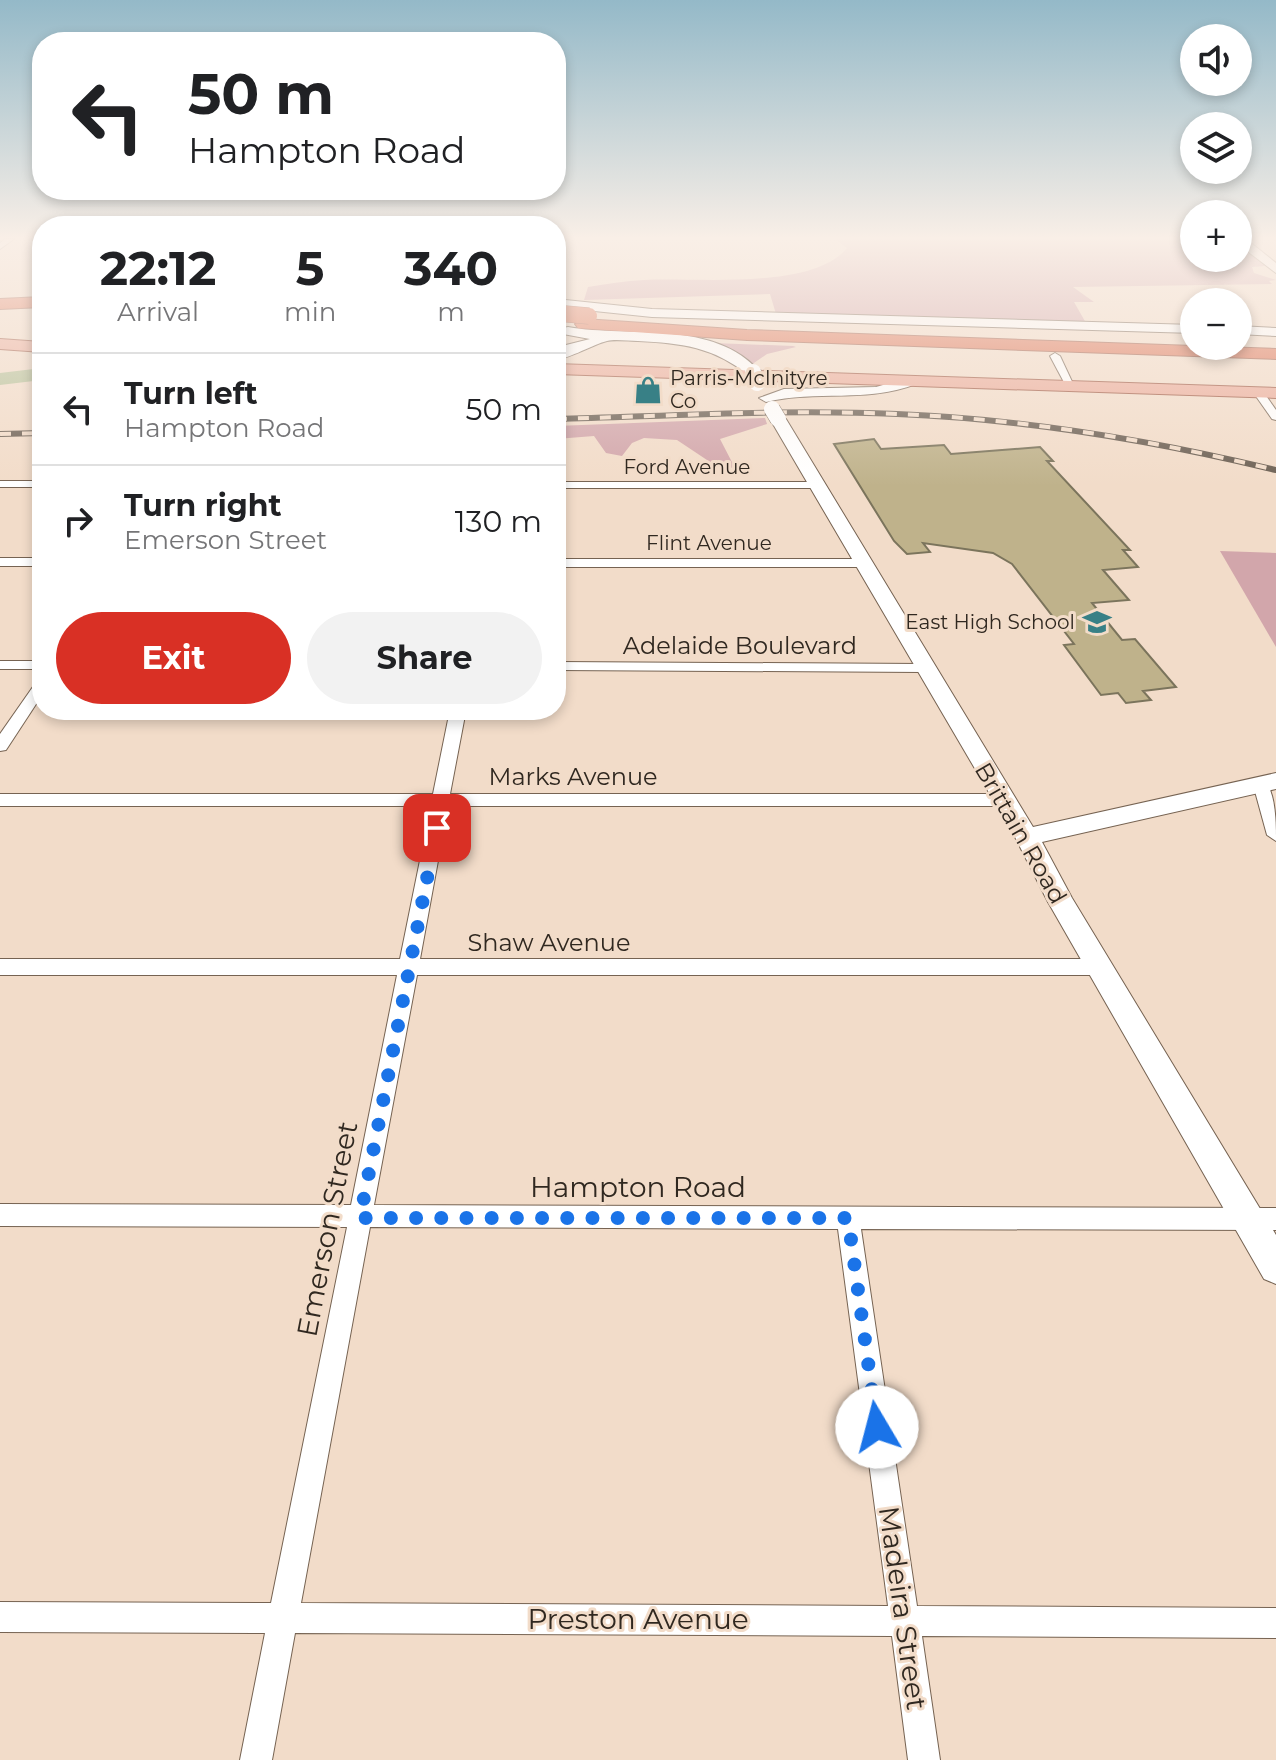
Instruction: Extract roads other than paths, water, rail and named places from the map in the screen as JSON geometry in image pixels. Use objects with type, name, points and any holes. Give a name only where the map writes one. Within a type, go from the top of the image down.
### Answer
[{"type":"highway","points":[[621,321],[747,335],[1276,354]]},
{"type":"highway","points":[[663,321],[1180,340]]},
{"type":"highway","points":[[693,340],[835,346],[1166,348]]},
{"type":"highway","points":[[1252,343],[1276,344]]},
{"type":"highway","points":[[755,378],[772,355],[835,346]]},
{"type":"main road","points":[[566,340],[573,321]]},
{"type":"main road","points":[[586,321],[621,338]]},
{"type":"main road","points":[[928,321],[1180,329]]},
{"type":"main road","points":[[1252,331],[1276,332]]},
{"type":"main road","points":[[566,358],[587,343],[621,338]]},
{"type":"main road","name":"Brittain Road","points":[[621,338],[693,340],[731,351],[755,378],[923,668],[1027,837],[1099,967],[1261,1219],[1276,1267]]},
{"type":"main road","points":[[0,344],[32,346]]},
{"type":"main road","points":[[566,364],[911,381],[1276,393]]},
{"type":"main road","points":[[772,409],[790,393],[880,391],[911,381]]},
{"type":"main road","points":[[1027,837],[1269,783]]},
{"type":"street","points":[[1055,356],[1071,386]]},
{"type":"street","points":[[1258,392],[1276,417]]},
{"type":"street","points":[[0,484],[32,484]]},
{"type":"street","name":"Ford Avenue","points":[[566,485],[817,485]]},
{"type":"street","points":[[0,562],[32,562]]},
{"type":"street","name":"Flint Avenue","points":[[566,563],[863,563]]},
{"type":"street","points":[[0,665],[32,665]]},
{"type":"street","name":"Adelaide Boulevard","points":[[566,666],[923,668]]},
{"type":"street","points":[[0,746],[32,699]]},
{"type":"street","name":"Emerson Street","points":[[256,1760],[456,720]]},
{"type":"street","points":[[1269,783],[1276,835]]},
{"type":"street","name":"Marks Avenue","points":[[0,800],[1003,800]]},
{"type":"street","name":"Shaw Avenue","points":[[0,967],[1099,967]]},
{"type":"street","name":"Hampton Road","points":[[0,1215],[1261,1219]]},
{"type":"street","name":"Madeira Street","points":[[848,1218],[924,1760]]},
{"type":"street","name":"Preston Avenue","points":[[0,1617],[1276,1623]]},
{"type":"waterway","points":[[0,379],[32,375]]},
{"type":"railway","points":[[566,419],[812,412],[945,417],[1088,433],[1182,449],[1276,470]]},
{"type":"railway","points":[[0,434],[32,433]]},
{"type":"place","name":"Parris-McInityre Co","points":[[648,390]]},
{"type":"place","name":"East High School","points":[[1097,622]]}]
